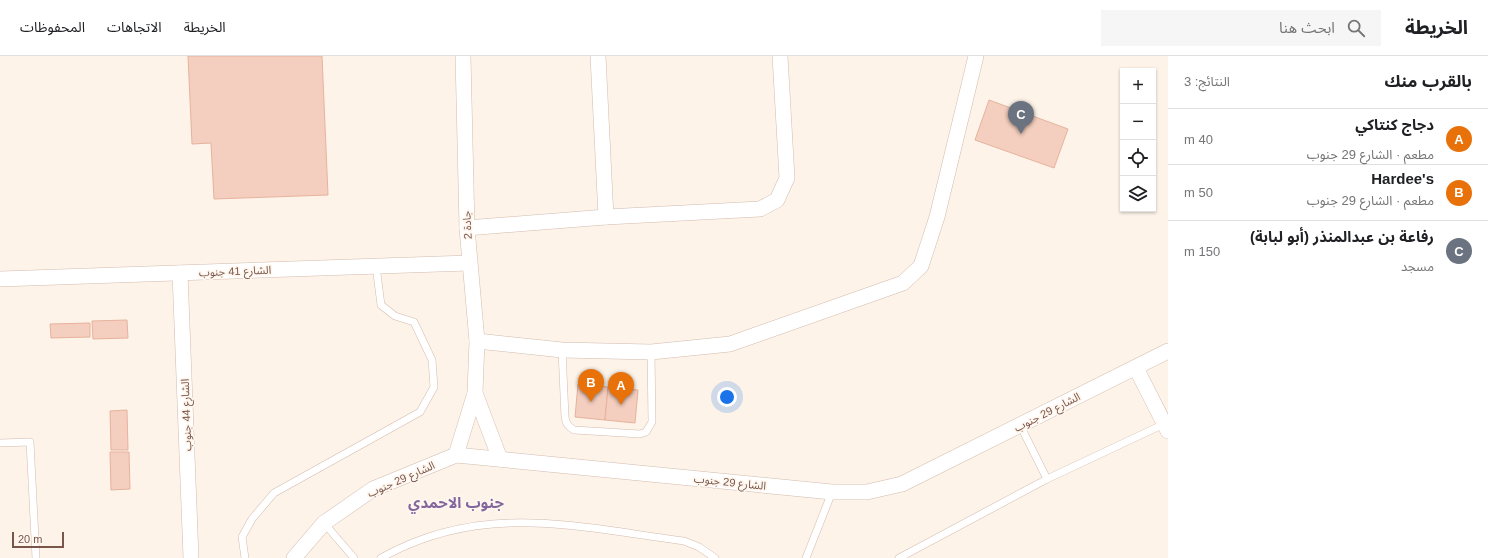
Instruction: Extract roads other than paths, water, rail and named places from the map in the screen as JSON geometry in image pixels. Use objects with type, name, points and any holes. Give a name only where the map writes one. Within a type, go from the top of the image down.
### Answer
[{"type":"street","name":"جادة 2","points":[[456,454],[475,393],[477,341],[467,228],[463,56]]},
{"type":"street","points":[[598,56],[606,217]]},
{"type":"street","points":[[467,228],[606,217],[760,210],[777,200],[787,178],[780,56]]},
{"type":"street","points":[[477,341],[562,350],[651,352],[730,344],[903,283],[921,266],[935,224],[976,56]]},
{"type":"street","name":"الشارع 41 جنوب","points":[[0,279],[469,263]]},
{"type":"street","name":"الشارع 44 جنوب","points":[[180,272],[191,558]]},
{"type":"street","name":"الشارع 29 جنوب","points":[[294,558],[324,523],[373,489],[456,454],[832,492],[867,492],[902,484],[1168,351]]},
{"type":"street","points":[[1136,368],[1166,427]]},
{"type":"street","name":"جادة 2","points":[[475,393],[500,459]]},
{"type":"lane","points":[[245,558],[242,537],[252,519],[274,494],[420,412],[434,387],[432,360],[414,322],[395,316],[381,305],[376,266]]},
{"type":"lane","points":[[562,350],[566,424],[574,430],[640,434],[646,432],[652,422],[651,352]]},
{"type":"lane","points":[[1020,425],[1047,479]]},
{"type":"lane","points":[[899,558],[1047,479],[1166,427]]},
{"type":"lane","points":[[0,443],[30,442],[36,558]]},
{"type":"lane","points":[[806,558],[832,492]]},
{"type":"lane","points":[[381,558],[400,548],[438,533],[478,524],[519,521],[560,524],[684,541],[698,547],[715,558]]},
{"type":"lane","points":[[324,523],[354,558]]},
{"type":"place","name":"رفاعة بن عبدالمنذر (أبو لبابة)","points":[[1021,134]]},
{"type":"place","name":"Hardee's","points":[[591,402]]},
{"type":"place","name":"دجاج كنتاكي","points":[[621,405]]},
{"type":"district","name":"جنوب الاحمدي","points":[[456,502]]}]
